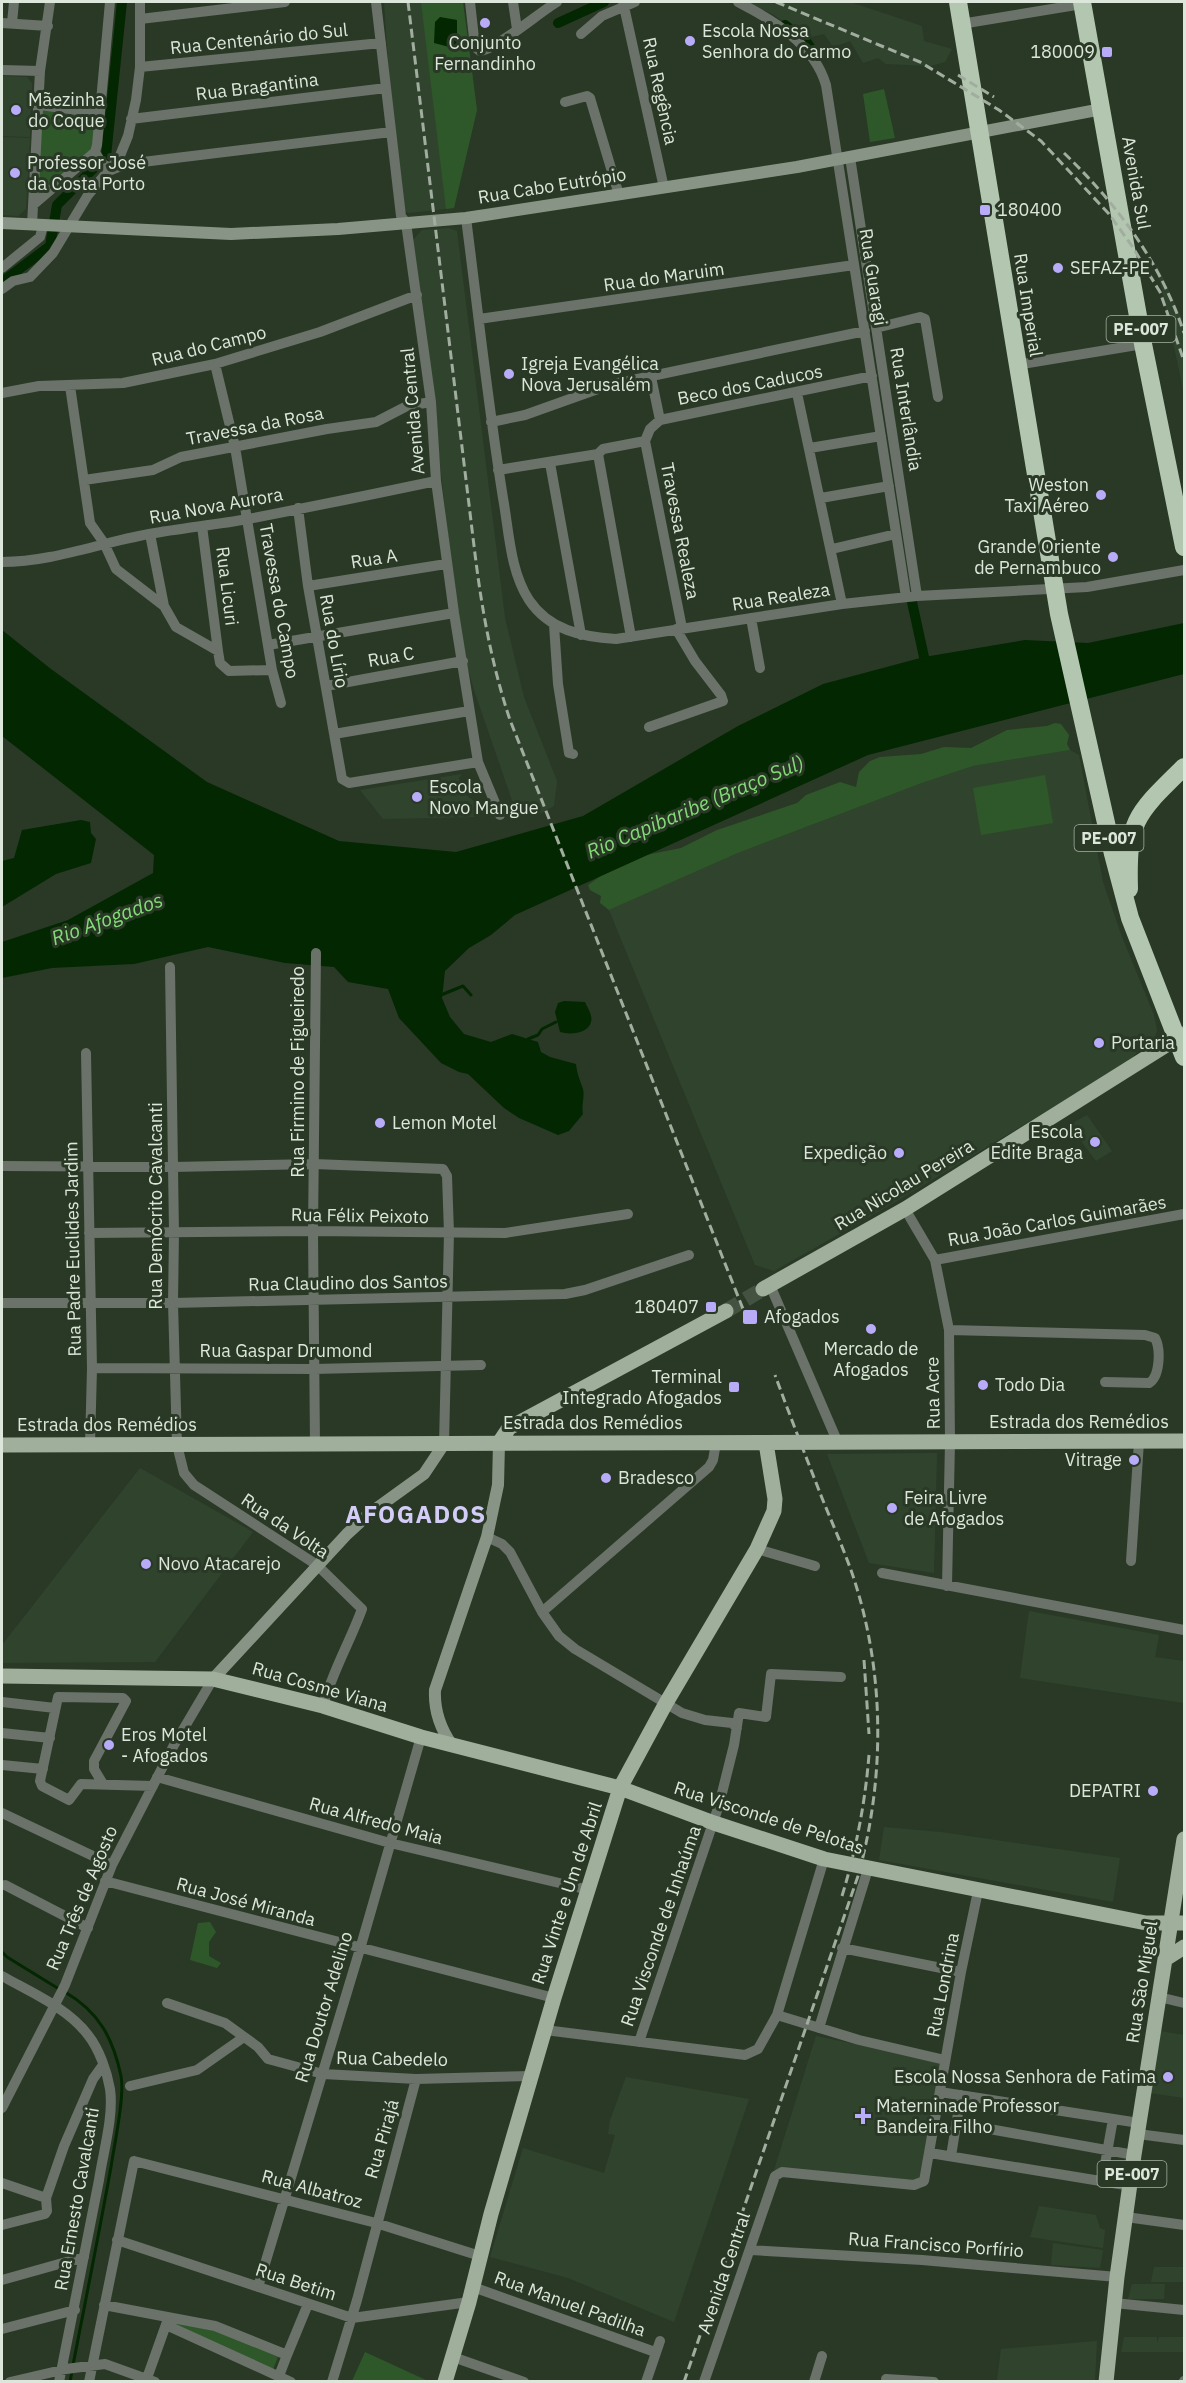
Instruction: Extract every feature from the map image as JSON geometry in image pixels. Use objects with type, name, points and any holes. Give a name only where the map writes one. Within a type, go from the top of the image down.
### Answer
[{"type":"highway","name":"Rua Imperial","points":[[958,2],[1053,587],[1090,757],[1130,918]]},
{"type":"highway","name":"Avenida Sul","points":[[1082,3],[1143,344],[1185,548]]},
{"type":"highway","points":[[1130,918],[1128,854],[1132,830],[1152,798],[1185,766]]},
{"type":"highway","name":"PE-007","points":[[1130,918],[1180,1036],[1185,1057]]},
{"type":"main road","name":"Rua Nicolau Pereira","points":[[766,1287],[905,1209],[1180,1036]]},
{"type":"main road","points":[[499,1443],[509,1428],[726,1311]]},
{"type":"main road","name":"Estrada dos Remédios","points":[[2,1445],[1185,1442]]},
{"type":"main road","name":"Rua Vinte e Um de Abril","points":[[445,2382],[544,2030],[620,1788],[666,1704],[757,1549],[774,1511],[775,1499],[766,1443]]},
{"type":"main road","name":"Rua Cosme Viana","points":[[2,1676],[213,1678],[323,1706],[421,1737],[620,1788]]},
{"type":"main road","name":"Rua Visconde de Pelotas","points":[[620,1788],[714,1823],[824,1859],[1146,1923],[1178,1924]]},
{"type":"main road","name":"Rua São Miguel","points":[[1106,2382],[1117,2277],[1134,2155],[1167,1958],[1178,1924],[1185,1839]]},
{"type":"main road","points":[[1167,1958],[1185,1947]]},
{"type":"street","points":[[14,2],[7,23],[48,26]]},
{"type":"street","points":[[2,268],[40,237],[33,205],[40,72],[50,2]]},
{"type":"street","points":[[33,205],[95,152],[110,2]]},
{"type":"street","points":[[2,289],[13,280],[30,278],[53,253],[88,195],[111,170],[118,158],[128,136],[140,67],[140,2]]},
{"type":"street","points":[[140,19],[285,2]]},
{"type":"street","name":"Avenida Central","points":[[376,2],[401,216],[406,223],[431,402],[436,482],[446,564],[478,762],[501,815]]},
{"type":"street","points":[[470,2],[477,50],[485,51],[494,47],[556,2]]},
{"type":"street","points":[[513,2],[517,29]]},
{"type":"street","points":[[581,34],[594,20],[628,2]]},
{"type":"street","name":"Rua Regência","points":[[628,2],[664,188]]},
{"type":"street","name":"Rua Guaragi","points":[[738,2],[788,33],[815,60],[826,85],[843,158],[854,265],[870,330],[872,376],[880,436],[906,597]]},
{"type":"street","points":[[961,24],[1082,3]]},
{"type":"street","name":"Rua Centenário do Sul","points":[[140,67],[381,43]]},
{"type":"street","points":[[2,70],[40,72]]},
{"type":"street","name":"Rua Bragantina","points":[[131,119],[386,88]]},
{"type":"street","points":[[565,102],[587,96],[590,98],[619,195]]},
{"type":"street","points":[[40,105],[100,112]]},
{"type":"street","name":"Rua Cabo Eutrópio","points":[[2,223],[231,234],[466,218],[843,158],[1102,109]]},
{"type":"street","points":[[111,170],[126,164],[391,132]]},
{"type":"street","points":[[95,152],[101,162],[111,170]]},
{"type":"street","name":"Rua Interlândia","points":[[843,158],[870,330],[917,596]]},
{"type":"street","points":[[466,218],[498,470],[598,454],[603,449],[645,441]]},
{"type":"street","name":"Rua do Maruim","points":[[479,319],[854,265]]},
{"type":"street","name":"Rua do Campo","points":[[2,393],[39,387],[123,383],[215,364],[320,332],[417,295]]},
{"type":"street","points":[[491,422],[525,415],[609,385],[870,330],[920,317],[925,319],[938,397]]},
{"type":"street","points":[[1016,365],[1143,344]]},
{"type":"street","name":"Travessa do Campo","points":[[215,364],[235,447],[272,670],[281,703]]},
{"type":"street","name":"Beco dos Caducos","points":[[645,441],[650,429],[660,420],[872,376]]},
{"type":"street","points":[[651,377],[660,420]]},
{"type":"street","points":[[70,386],[90,523],[104,543],[116,569],[164,606]]},
{"type":"street","points":[[797,393],[843,604]]},
{"type":"street","name":"Travessa da Rosa","points":[[84,480],[153,470],[181,457],[376,422],[407,406],[431,402]]},
{"type":"street","points":[[810,448],[880,436]]},
{"type":"street","name":"Travessa Realeza","points":[[645,441],[679,628],[695,661],[722,695],[723,701],[649,727]]},
{"type":"street","points":[[598,454],[631,637]]},
{"type":"street","points":[[550,463],[581,635]]},
{"type":"street","name":"Rua Realeza","points":[[498,470],[519,582],[528,599],[554,625],[581,635],[616,639],[843,604],[917,596],[1053,587],[1088,587],[1185,570]]},
{"type":"street","name":"Rua Nova Aurora","points":[[2,562],[60,557],[104,543],[247,519],[436,482]]},
{"type":"street","points":[[821,498],[889,486]]},
{"type":"street","name":"Rua do Lírio","points":[[298,508],[308,586],[342,779],[350,783],[478,762]]},
{"type":"street","name":"Rua Licuri","points":[[202,526],[218,651]]},
{"type":"street","points":[[150,534],[164,606],[176,627],[218,651],[220,663],[229,671],[272,670]]},
{"type":"street","points":[[832,549],[896,534]]},
{"type":"street","name":"Rua A","points":[[308,586],[446,564]]},
{"type":"street","points":[[268,645],[454,613]]},
{"type":"street","points":[[751,618],[760,668]]},
{"type":"street","points":[[554,625],[558,684],[569,753],[573,754]]},
{"type":"street","name":"Rua C","points":[[326,686],[463,660]]},
{"type":"street","points":[[334,734],[469,711]]},
{"type":"street","name":"Rua Firmino de Figueiredo","points":[[315,1444],[313,1231],[316,952]]},
{"type":"street","name":"Rua Demócrito Cavalcanti","points":[[170,968],[173,1303],[177,1445]]},
{"type":"street","name":"Rua Padre Euclides Jardim","points":[[86,1053],[92,1368],[90,1445]]},
{"type":"street","points":[[2,1166],[173,1167],[314,1164],[443,1169],[447,1176],[449,1233],[444,1444]]},
{"type":"street","name":"Rua Acre","points":[[905,1209],[935,1260],[949,1330],[950,1442],[947,1586]]},
{"type":"street","name":"Rua Félix Peixoto","points":[[89,1233],[313,1231],[505,1233],[628,1214]]},
{"type":"street","name":"Rua João Carlos Guimarães","points":[[935,1260],[1185,1214]]},
{"type":"street","name":"Rua Claudino dos Santos","points":[[2,1303],[173,1303],[447,1298],[575,1292],[689,1255]]},
{"type":"street","points":[[766,1287],[838,1443]]},
{"type":"street","points":[[949,1330],[1145,1335],[1155,1338],[1159,1345],[1156,1375],[1153,1382],[1106,1382]]},
{"type":"street","name":"Rua Gaspar Drumond","points":[[92,1368],[314,1369],[481,1365]]},
{"type":"street","points":[[1131,1561],[1139,1442]]},
{"type":"street","points":[[452,1745],[446,1737],[437,1714],[435,1690],[487,1537],[498,1485],[499,1443]]},
{"type":"street","points":[[542,1612],[709,1467],[713,1460],[716,1443]]},
{"type":"street","name":"Rua Três de Agosto","points":[[2,2108],[66,1985],[112,1865],[155,1781],[213,1678],[317,1565],[370,1513],[424,1474],[444,1444]]},
{"type":"street","name":"Rua da Volta","points":[[177,1445],[184,1473],[194,1485],[317,1565],[362,1609],[351,1640],[328,1686],[323,1706]]},
{"type":"street","points":[[487,1537],[510,1552],[542,1612],[559,1635],[575,1649],[666,1704],[692,1717],[732,1723],[737,1728]]},
{"type":"street","points":[[757,1549],[815,1566]]},
{"type":"street","points":[[882,1574],[1185,1630]]},
{"type":"street","points":[[737,1728],[739,1713],[766,1717],[771,1674],[841,1677]]},
{"type":"street","points":[[2,1765],[43,1769],[58,1697],[125,1699],[125,1706],[94,1761],[94,1769],[103,1784]]},
{"type":"street","points":[[2,1702],[55,1708]]},
{"type":"street","name":"Rua Visconde de Inhaúma","points":[[639,2042],[714,1823],[737,1728]]},
{"type":"street","points":[[2,1733],[50,1738]]},
{"type":"street","name":"Rua Doutor Adelino","points":[[258,2287],[286,2199],[421,1737]]},
{"type":"street","name":"Rua Alfredo Maia","points":[[43,1769],[40,1781],[42,1786],[67,1800],[81,1784],[155,1781],[390,1844],[589,1890]]},
{"type":"street","points":[[2,1813],[112,1865]]},
{"type":"street","points":[[544,2030],[745,2055],[758,2049],[777,2015],[824,1859]]},
{"type":"street","points":[[819,2028],[868,1869]]},
{"type":"street","name":"Rua José Miranda","points":[[105,1881],[554,1998]]},
{"type":"street","points":[[4,1885],[88,1928]]},
{"type":"street","name":"Rua Londrina","points":[[775,2176],[782,2172],[914,2185],[924,2181],[961,1972],[978,1891]]},
{"type":"street","points":[[842,1948],[961,1972]]},
{"type":"street","name":"Rua Ernesto Cavalcanti","points":[[2,1976],[55,2003],[87,2033],[95,2045],[110,2090],[110,2108],[75,2310],[59,2382]]},
{"type":"street","points":[[1160,1997],[1185,2003]]},
{"type":"street","name":"Rua Cabedelo","points":[[168,2003],[225,2023],[258,2048],[267,2059],[323,2074],[416,2079],[532,2076]]},
{"type":"street","points":[[777,2015],[859,2040],[945,2060]]},
{"type":"street","points":[[130,2086],[196,2070],[244,2037]]},
{"type":"street","points":[[2,2225],[42,2216],[47,2211],[46,2198],[90,2085],[103,2066]]},
{"type":"street","name":"Rua Pirajá","points":[[332,2382],[352,2318],[416,2079]]},
{"type":"street","points":[[940,2092],[1113,2119],[1185,2139]]},
{"type":"street","points":[[951,2156],[961,2095]]},
{"type":"street","points":[[1102,2181],[1113,2119]]},
{"type":"street","points":[[956,2123],[1134,2155]]},
{"type":"street","points":[[930,2152],[1131,2186]]},
{"type":"street","name":"Rua Albatroz","points":[[117,2240],[134,2161],[376,2223],[480,2256]]},
{"type":"street","name":"Avenida Central","points":[[704,2382],[775,2176]]},
{"type":"street","points":[[2,2183],[46,2198]]},
{"type":"street","points":[[1126,2217],[1185,2225]]},
{"type":"street","points":[[89,2382],[117,2240]]},
{"type":"street","name":"Rua Betim","points":[[117,2240],[352,2318],[471,2294]]},
{"type":"street","name":"Rua Francisco Porfírio","points":[[751,2250],[933,2261],[1117,2277]]},
{"type":"street","points":[[2,2280],[84,2257]]},
{"type":"street","name":"Rua Manuel Padilha","points":[[471,2294],[655,2352]]},
{"type":"street","points":[[1114,2303],[1185,2310]]},
{"type":"street","points":[[279,2376],[308,2304]]},
{"type":"street","points":[[104,2305],[168,2321],[215,2326],[287,2355]]},
{"type":"street","points":[[2,2329],[75,2310]]},
{"type":"street","points":[[168,2321],[291,2382]]},
{"type":"street","points":[[10,2382],[63,2369],[91,2365],[116,2366],[151,2380],[168,2321]]},
{"type":"street","points":[[646,2382],[660,2341]]},
{"type":"street","points":[[814,2382],[822,2356]]},
{"type":"street","points":[[453,2358],[524,2382]]},
{"type":"street","points":[[886,2379],[934,2382]]},
{"type":"shaded area","points":[[384,2],[463,2],[477,110],[454,208],[409,213],[403,210],[392,119]]},
{"type":"shaded area","points":[[421,2],[463,2],[477,110],[454,208],[446,209]]},
{"type":"shaded area","points":[[746,2],[850,2],[922,26],[924,41],[952,49],[945,62],[931,66],[886,64],[878,58],[863,63],[850,41],[833,47],[824,34],[807,38],[774,15]]},
{"type":"shaded area","name":"Mãezinha do Coque","points":[[2,76],[27,77],[32,83],[30,137],[2,136]]},
{"type":"shaded area","points":[[884,89],[895,138],[870,142],[863,94]]},
{"type":"shaded area","points":[[39,108],[103,115],[95,149],[34,200]]},
{"type":"shaded area","name":"Professor José da Costa Porto","points":[[2,137],[30,138],[26,209],[18,216],[2,215]]},
{"type":"shaded area","points":[[449,228],[457,231],[505,618],[524,697],[557,781],[554,806],[538,815],[519,812],[514,806],[474,690],[460,641],[412,241],[422,230]]},
{"type":"shaded area","points":[[1156,263],[1184,323],[1184,394],[1179,370]]},
{"type":"shaded area","points":[[1055,723],[1061,724],[1069,735],[1067,744],[1070,750],[973,766],[922,783],[738,853],[609,910],[600,903],[601,896],[590,890],[588,885],[602,875],[646,855],[681,848],[717,830],[797,803],[806,795],[840,782],[856,787],[859,772],[870,761],[880,757],[921,754],[944,747],[971,748],[1007,730],[1047,726]]},
{"type":"shaded area","points":[[1070,750],[1079,755],[1103,882],[1122,937],[1154,1015],[1157,1030],[1155,1037],[1139,1049],[1130,1061],[892,1204],[774,1271],[755,1265],[609,910],[738,853],[922,783],[973,766]]},
{"type":"shaded area","name":"Escola Novo Mangue","points":[[462,774],[459,778],[460,791],[477,803],[479,817],[383,819],[360,790]]},
{"type":"shaded area","points":[[1045,775],[1053,823],[981,835],[973,788]]},
{"type":"shaded area","name":"Escola Edite Braga","points":[[1087,1115],[1112,1151],[1096,1161],[1069,1125]]},
{"type":"shaded area","name":"Feira Livre de Afogados","points":[[937,1453],[934,1573],[869,1563],[827,1454]]},
{"type":"shaded area","points":[[140,1468],[253,1532],[155,1662],[2,1663],[2,1645]]},
{"type":"shaded area","points":[[1029,1611],[1159,1635],[1155,1657],[1184,1661],[1184,1703],[1020,1678]]},
{"type":"shaded area","points":[[884,1827],[941,1832],[1120,1858],[1113,1902],[879,1860]]},
{"type":"shaded area","points":[[210,1922],[216,1932],[209,1942],[209,1956],[221,1963],[217,1968],[190,1960],[198,1923]]},
{"type":"shaded area","name":"Escola Nossa Senhora de Fatima","points":[[1159,2031],[1184,2035],[1184,2098],[1150,2093]]},
{"type":"shaded area","name":"Materninade Professor Bandeira Filho","points":[[816,2036],[942,2062],[925,2187],[774,2170]]},
{"type":"shaded area","points":[[626,2077],[749,2099],[674,2322],[568,2278],[490,2257],[523,2148],[604,2173],[615,2135],[608,2134],[610,2120]]},
{"type":"shaded area","points":[[1039,2206],[1096,2215],[1100,2228],[1105,2230],[1103,2248],[1030,2237]]},
{"type":"shaded area","points":[[1053,2243],[1103,2250],[1100,2268],[1051,2265]]},
{"type":"shaded area","points":[[1154,2267],[1184,2267],[1184,2282],[1151,2282]]},
{"type":"shaded area","points":[[1132,2284],[1165,2284],[1164,2299],[1128,2299]]},
{"type":"shaded area","points":[[164,2319],[228,2334],[278,2357],[272,2372]]},
{"type":"shaded area","points":[[1124,2337],[1157,2337],[1157,2343],[1159,2337],[1184,2337],[1184,2352],[1121,2352]]},
{"type":"shaded area","points":[[1097,2341],[1095,2381],[997,2381],[1001,2349]]},
{"type":"shaded area","points":[[365,2352],[426,2380],[426,2381],[352,2381]]},
{"type":"water","points":[[440,17],[457,20],[457,49],[434,43],[435,22]]},
{"type":"water","points":[[1184,623],[1184,674],[868,755],[515,915],[491,935],[469,948],[445,971],[442,998],[450,1017],[464,1034],[491,1042],[512,1034],[538,1042],[541,1052],[550,1057],[576,1064],[583,1092],[583,1114],[569,1131],[558,1135],[519,1118],[504,1108],[468,1074],[441,1063],[399,1018],[388,989],[348,982],[334,967],[285,963],[208,947],[134,964],[52,968],[2,978],[2,942],[68,920],[153,873],[154,855],[2,736],[2,630],[51,669],[207,782],[339,841],[456,852],[583,816],[738,726],[823,684],[924,657],[1025,640],[1088,643]]},
{"type":"water","points":[[81,820],[90,822],[91,833],[96,839],[91,863],[56,874],[2,907],[2,861],[14,858],[22,830]]},
{"type":"water","points":[[585,1002],[591,1014],[591,1022],[586,1029],[573,1033],[560,1032],[555,1012],[558,1003]]},
{"type":"waterway","points":[[2,282],[50,246],[57,205],[106,156],[122,2]]},
{"type":"waterway","points":[[558,23],[604,2]]},
{"type":"waterway","points":[[785,25],[806,41],[814,53]]},
{"type":"waterway","points":[[912,602],[924,657]]},
{"type":"waterway","points":[[441,995],[463,986],[471,995]]},
{"type":"waterway","points":[[528,1039],[556,1022]]},
{"type":"waterway","points":[[2,1952],[59,1989]]},
{"type":"waterway","points":[[65,1992],[87,2008],[103,2027],[118,2062],[122,2085],[111,2167],[73,2365]]},
{"type":"waterway","points":[[70,2382],[72,2371]]},
{"type":"tunnel","points":[[726,1311],[763,1289]]},
{"type":"railway","points":[[408,2],[478,575],[488,638],[498,679],[510,720],[743,1309]]},
{"type":"railway","points":[[776,2],[920,62],[999,110],[1041,141],[1109,214],[1132,246],[1160,292],[1184,361]]},
{"type":"railway","points":[[958,75],[994,97]]},
{"type":"railway","points":[[1064,153],[1102,193],[1135,236],[1163,283],[1184,333]]},
{"type":"railway","points":[[684,2382],[858,1876],[867,1839],[877,1765],[876,1690],[872,1652],[864,1615],[847,1559],[775,1375]]},
{"type":"railway","points":[[864,1660],[869,1734]]},
{"type":"railway","points":[[842,1896],[859,1827],[869,1755]]},
{"type":"place","name":"Conjunto Fernandinho","points":[[485,23]]},
{"type":"place","name":"Escola Nossa Senhora do Carmo","points":[[690,41]]},
{"type":"place","name":"180009","points":[[1107,52]]},
{"type":"place","name":"Mãezinha do Coque","points":[[16,110]]},
{"type":"place","name":"Professor José da Costa Porto","points":[[15,173]]},
{"type":"place","name":"180400","points":[[985,210]]},
{"type":"place","name":"SEFAZ-PE","points":[[1058,268]]},
{"type":"place","name":"Igreja Evangélica Nova Jerusalém","points":[[509,374]]},
{"type":"place","name":"Weston Taxi Aéreo","points":[[1101,495]]},
{"type":"place","name":"Grande Oriente de Pernambuco","points":[[1113,557]]},
{"type":"place","name":"Escola Novo Mangue","points":[[417,797]]},
{"type":"place","name":"Portaria","points":[[1099,1043]]},
{"type":"place","name":"Lemon Motel","points":[[380,1123]]},
{"type":"place","name":"Escola Edite Braga","points":[[1095,1142]]},
{"type":"place","name":"Expedição","points":[[899,1153]]},
{"type":"place","name":"180407","points":[[711,1307]]},
{"type":"place","name":"Afogados","points":[[750,1317]]},
{"type":"place","name":"Mercado de Afogados","points":[[871,1329]]},
{"type":"place","name":"Todo Dia","points":[[983,1385]]},
{"type":"place","name":"Terminal Integrado Afogados","points":[[734,1387]]},
{"type":"place","name":"Vitrage","points":[[1134,1460]]},
{"type":"place","name":"Bradesco","points":[[606,1478]]},
{"type":"place","name":"Feira Livre de Afogados","points":[[892,1508]]},
{"type":"place","name":"Novo Atacarejo","points":[[146,1564]]},
{"type":"place","name":"Eros Motel - Afogados","points":[[109,1745]]},
{"type":"place","name":"DEPATRI","points":[[1153,1791]]},
{"type":"place","name":"Escola Nossa Senhora de Fatima","points":[[1168,2077]]},
{"type":"place","name":"Materninade Professor Bandeira Filho","points":[[863,2116]]},
{"type":"district","name":"AFOGADOS","points":[[416,1515]]},
{"type":"water label","name":"Rio Capibaribe (Braço Sul)","points":[[695,807]]},
{"type":"water label","name":"Rio Afogados","points":[[107,919]]}]
